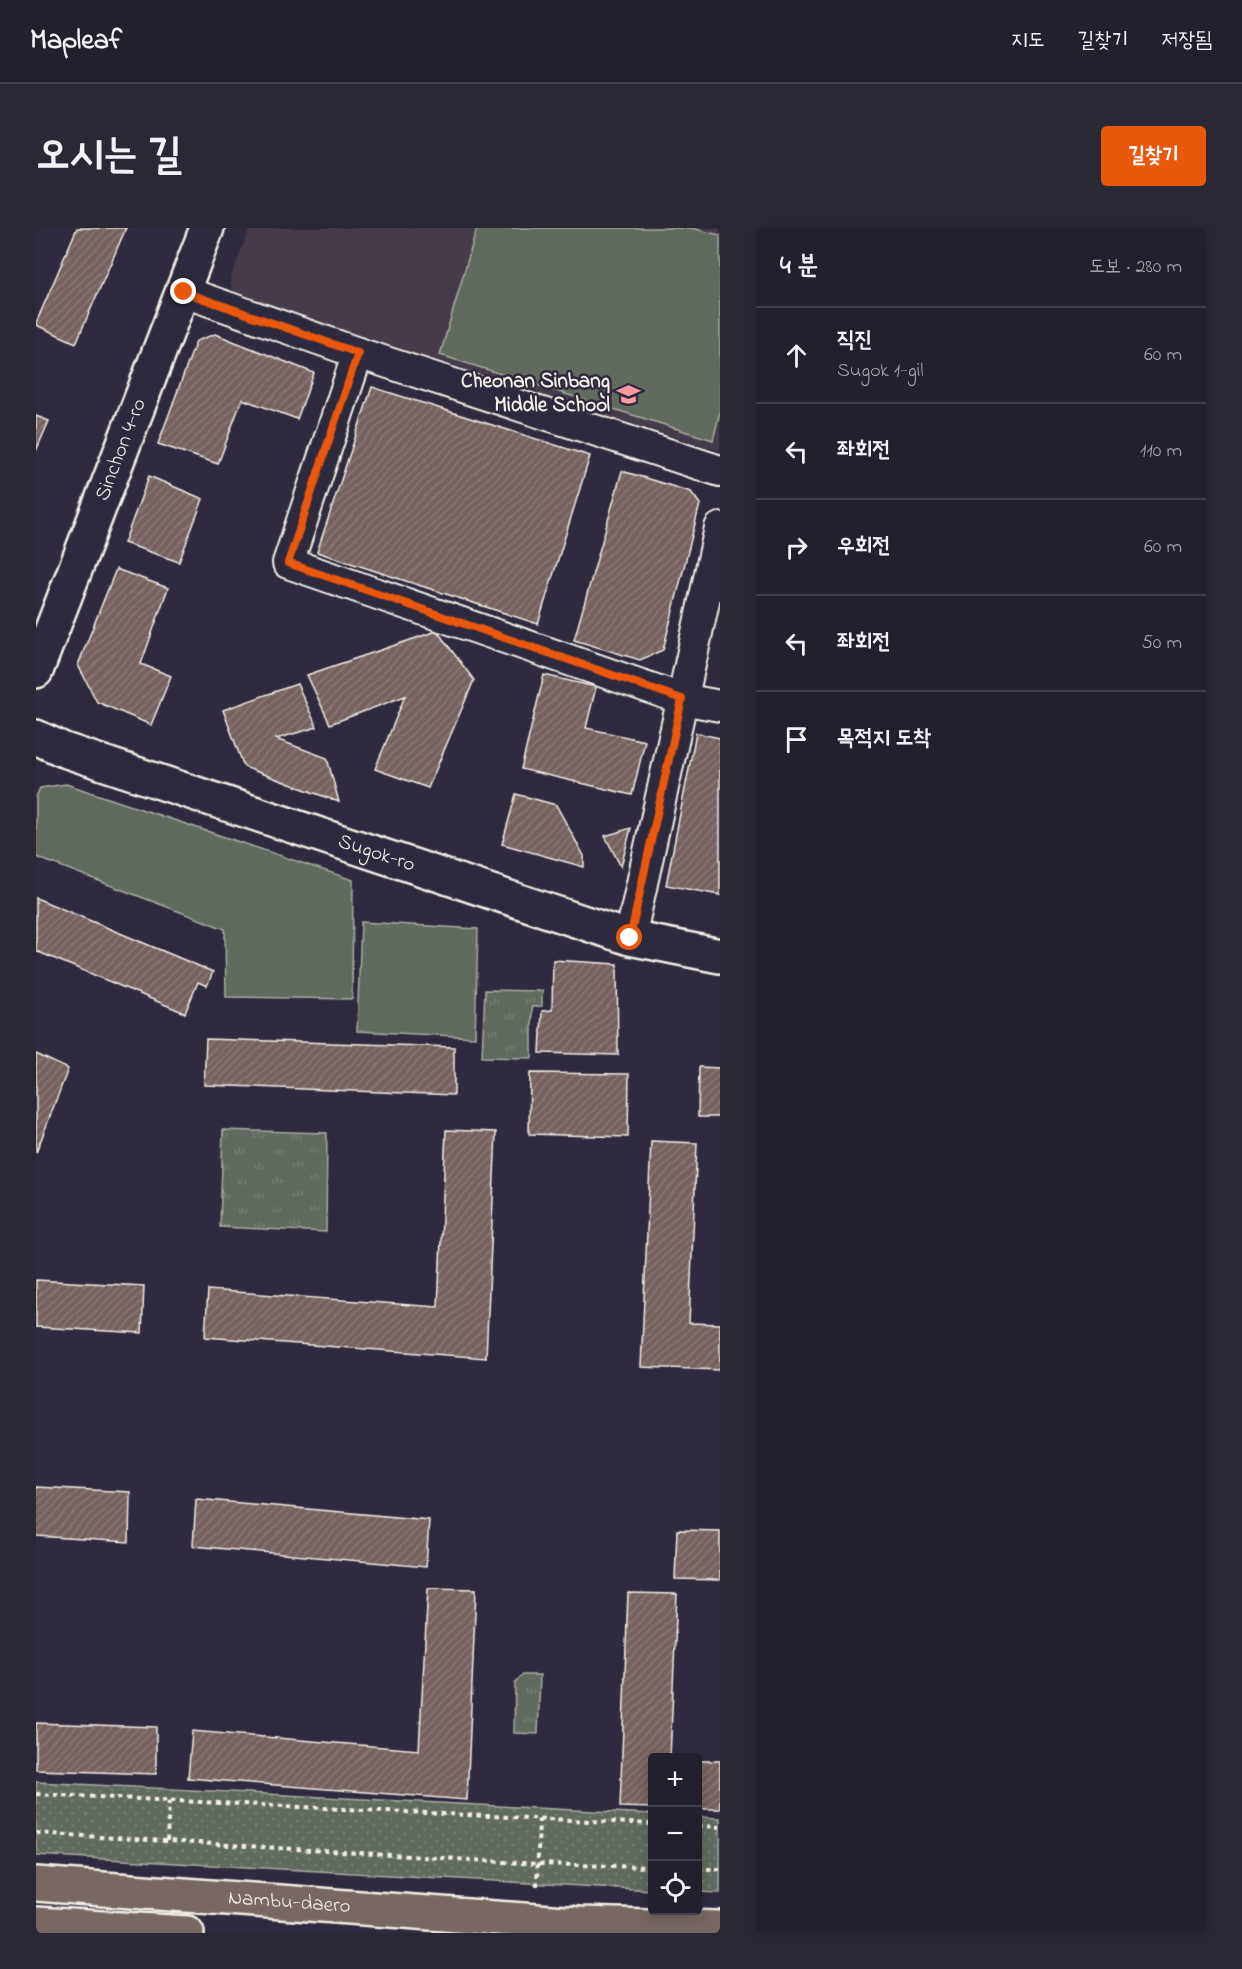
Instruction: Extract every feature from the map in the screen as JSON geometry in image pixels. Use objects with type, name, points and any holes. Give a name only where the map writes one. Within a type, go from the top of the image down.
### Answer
[{"type":"highway","name":"Nambu-daero","points":[[36,1884],[579,1924],[720,1928]]},
{"type":"highway","points":[[36,1924],[187,1933]]},
{"type":"street","name":"Sinchon 4-ro","points":[[36,671],[207,228]]},
{"type":"street","points":[[184,292],[358,353],[720,471]]},
{"type":"street","points":[[358,353],[288,563],[682,699],[720,706]]},
{"type":"street","points":[[630,938],[720,528]]},
{"type":"street","name":"Sugok-ro","points":[[36,737],[64,750],[630,938],[720,956]]},
{"type":"path","points":[[36,1794],[648,1824]]},
{"type":"path","points":[[166,1841],[169,1800]]},
{"type":"path","points":[[537,1886],[539,1818]]},
{"type":"path","points":[[702,1826],[720,1827]]},
{"type":"path","points":[[36,1833],[537,1864],[648,1868]]},
{"type":"path","points":[[702,1869],[720,1869]]},
{"type":"shaded area","name":"Cheonan Sinbang Middle School","points":[[250,228],[720,228],[720,451],[233,298],[230,279]]},
{"type":"green space","name":"Cheonan Sinbang Middle School","points":[[477,228],[691,228],[720,235],[720,412],[713,440],[440,355]]},
{"type":"green space","points":[[66,784],[353,880],[352,999],[226,997],[225,929],[36,857],[36,797],[40,788]]},
{"type":"green space","points":[[361,922],[478,929],[475,1037],[357,1031]]},
{"type":"green space","points":[[485,990],[542,991],[542,1006],[532,1007],[532,1058],[482,1057]]},
{"type":"green space","points":[[223,1130],[327,1133],[326,1232],[220,1227]]},
{"type":"green space","points":[[522,1675],[540,1675],[538,1734],[514,1733],[515,1683]]},
{"type":"green space","points":[[36,1782],[648,1814],[648,1890],[36,1855]]},
{"type":"green space","points":[[702,1817],[720,1818],[720,1893],[702,1892]]},
{"type":"building","points":[[77,228],[126,228],[76,343],[36,323]]},
{"type":"building","points":[[215,334],[314,373],[297,419],[242,399],[218,464],[158,444],[196,341]]},
{"type":"building","points":[[372,387],[590,456],[538,624],[317,552]]},
{"type":"building","points":[[36,416],[49,421],[36,451]]},
{"type":"building","points":[[622,471],[691,492],[700,504],[663,650],[640,660],[574,640]]},
{"type":"building","points":[[149,476],[203,499],[179,562],[124,543]]},
{"type":"building","points":[[116,569],[168,588],[141,664],[171,676],[151,725],[97,702],[78,665]]},
{"type":"building","points":[[437,631],[474,680],[428,788],[375,769],[405,696],[330,724],[307,675]]},
{"type":"building","points":[[544,675],[596,687],[586,728],[645,741],[632,795],[521,769]]},
{"type":"building","points":[[297,684],[317,727],[276,739],[327,758],[339,802],[244,767],[223,710]]},
{"type":"building","points":[[696,733],[720,738],[720,895],[666,885]]},
{"type":"building","points":[[516,794],[556,805],[584,856],[584,867],[502,844]]},
{"type":"building","points":[[631,828],[621,867],[605,836]]},
{"type":"building","points":[[36,898],[213,972],[207,986],[198,982],[185,1013],[36,951]]},
{"type":"building","points":[[553,960],[617,964],[618,1055],[540,1053],[542,1011],[552,1010]]},
{"type":"building","points":[[206,1039],[454,1047],[454,1095],[204,1085]]},
{"type":"building","points":[[36,1054],[68,1069],[36,1153]]},
{"type":"building","points":[[699,1067],[720,1068],[720,1117],[698,1117]]},
{"type":"building","points":[[530,1073],[629,1074],[628,1137],[529,1134]]},
{"type":"building","points":[[446,1130],[496,1132],[486,1358],[205,1337],[208,1290],[438,1307]]},
{"type":"building","points":[[651,1141],[697,1143],[689,1323],[720,1324],[720,1370],[641,1367]]},
{"type":"building","points":[[36,1280],[144,1286],[142,1333],[36,1327]]},
{"type":"building","points":[[36,1487],[130,1492],[129,1542],[36,1536]]},
{"type":"building","points":[[196,1499],[429,1520],[426,1567],[193,1546]]},
{"type":"building","points":[[677,1530],[720,1531],[720,1580],[675,1579]]},
{"type":"building","points":[[428,1588],[476,1589],[467,1800],[188,1778],[192,1731],[419,1750]]},
{"type":"building","points":[[628,1593],[677,1594],[670,1753],[648,1753],[648,1808],[620,1807]]},
{"type":"building","points":[[36,1723],[156,1727],[156,1774],[36,1770]]},
{"type":"building","points":[[702,1761],[720,1761],[720,1809],[702,1809]]},
{"type":"place","name":"Cheonan Sinbang Middle School","points":[[628,394]]},
{"type":"route","points":[[184,292],[358,353],[288,563],[682,699],[630,938]]}]
